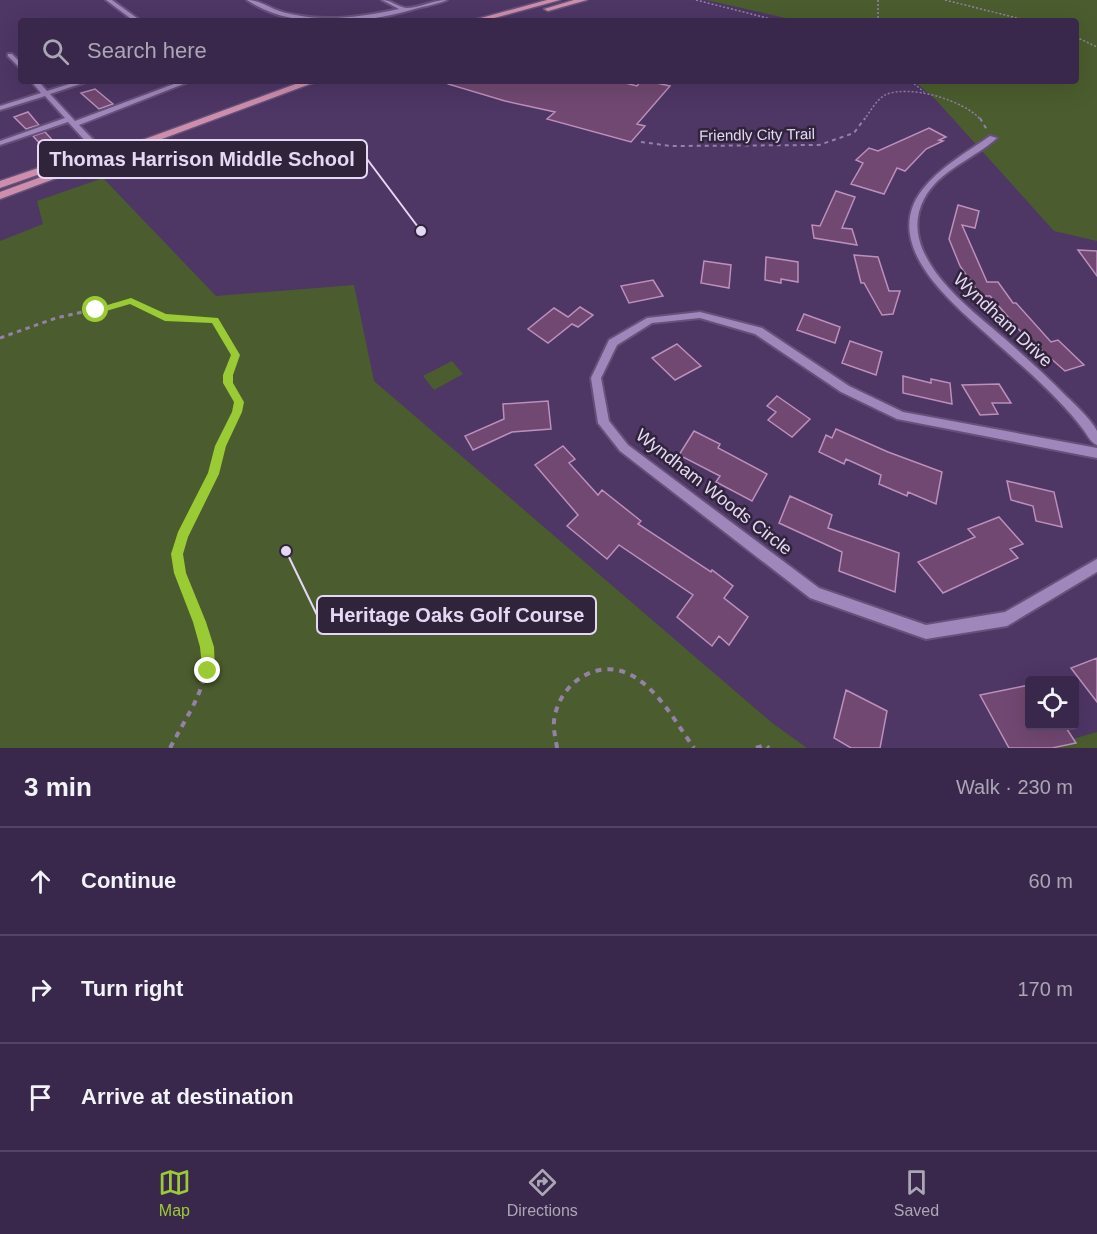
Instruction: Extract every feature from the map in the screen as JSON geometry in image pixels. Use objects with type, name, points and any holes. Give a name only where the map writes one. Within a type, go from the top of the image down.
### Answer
[{"type":"main road","points":[[484,18],[544,1],[556,0]]},
{"type":"main road","points":[[514,18],[583,0]]},
{"type":"main road","points":[[0,196],[101,153],[279,84]]},
{"type":"main road","points":[[0,185],[304,84]]},
{"type":"street","points":[[109,0],[134,18]]},
{"type":"street","points":[[250,0],[293,16],[307,18]]},
{"type":"street","points":[[385,0],[405,10]]},
{"type":"street","points":[[360,18],[444,0]]},
{"type":"street","points":[[287,18],[293,16]]},
{"type":"street","points":[[10,56],[18,64]]},
{"type":"street","points":[[37,84],[101,153]]},
{"type":"street","points":[[0,108],[77,84]]},
{"type":"street","points":[[0,143],[72,122],[180,84]]},
{"type":"street","name":"Wyndham Drive","points":[[993,138],[939,178],[920,199],[915,220],[918,246],[931,273],[950,296],[1072,407],[1097,440]]},
{"type":"street","name":"Wyndham Woods Circle","points":[[1097,453],[901,416],[845,389],[758,331],[700,315],[650,320],[613,343],[596,378],[604,423],[624,448],[815,593],[926,632],[1007,619],[1097,565]]},
{"type":"path","points":[[696,0],[767,18]]},
{"type":"path","points":[[878,0],[878,18]]},
{"type":"path","points":[[945,0],[1017,18]]},
{"type":"path","points":[[1079,38],[1097,47]]},
{"type":"path","name":"Friendly City Trail","points":[[914,84],[925,93]]},
{"type":"path","name":"Friendly City Trail","points":[[641,142],[663,146],[819,145],[854,133],[878,100],[886,95],[899,92],[925,93],[966,107],[979,117],[993,138]]},
{"type":"path","points":[[0,338],[56,318],[131,301],[165,318],[214,320],[235,355],[228,375],[228,383],[239,402],[237,412],[220,446],[214,474],[182,536],[177,554],[180,573],[200,622],[207,647],[208,671],[194,707],[170,748]]},
{"type":"path","points":[[557,748],[554,722],[557,704],[576,677],[604,668],[617,669],[632,675],[648,689],[662,703],[694,748]]},
{"type":"path","points":[[756,748],[765,745],[769,748]]},
{"type":"green space","points":[[706,0],[1097,0],[1097,241],[1054,231],[936,100],[917,84],[1079,84],[1079,18],[786,18]]},
{"type":"green space","points":[[103,178],[216,296],[354,285],[374,381],[771,722],[807,748],[0,748],[0,241],[43,224],[37,201]]},
{"type":"green space","points":[[452,361],[463,374],[434,390],[423,376]]},
{"type":"green space","points":[[1097,732],[1097,748],[1041,748]]},
{"type":"building","points":[[448,84],[629,84],[637,86],[639,84],[661,84],[670,86],[637,124],[645,126],[631,142],[547,119],[555,112],[505,101]]},
{"type":"building","points":[[95,89],[113,104],[99,109],[81,93]]},
{"type":"building","points":[[28,112],[39,125],[26,129],[14,117]]},
{"type":"building","points":[[929,128],[946,137],[939,140],[943,141],[926,149],[905,171],[897,168],[884,194],[851,184],[863,163],[856,160],[869,148],[878,151]]},
{"type":"building","points":[[45,132],[56,144],[45,149],[33,136]]},
{"type":"building","points":[[836,191],[855,197],[842,228],[852,229],[857,245],[814,238],[812,225],[820,226]]},
{"type":"building","points":[[958,205],[979,211],[975,228],[962,225],[987,282],[998,282],[1013,303],[1016,303],[1051,342],[1058,340],[1084,365],[1065,371],[1022,333],[990,296],[981,296],[960,266],[949,239]]},
{"type":"building","points":[[1078,250],[1097,251],[1097,276]]},
{"type":"building","points":[[854,255],[878,257],[889,291],[900,291],[893,314],[882,315],[864,283],[861,283]]},
{"type":"building","points":[[766,257],[798,262],[798,282],[781,279],[781,283],[765,280]]},
{"type":"building","points":[[704,261],[731,265],[729,288],[701,283]]},
{"type":"building","points":[[653,280],[663,296],[629,303],[621,286]]},
{"type":"building","points":[[580,307],[593,315],[578,327],[572,324],[548,343],[528,329],[554,308],[568,317]]},
{"type":"building","points":[[804,314],[840,327],[835,343],[797,330]]},
{"type":"building","points":[[850,341],[882,352],[876,375],[842,363]]},
{"type":"building","points":[[677,344],[701,366],[675,380],[652,358]]},
{"type":"building","points":[[903,376],[931,383],[931,379],[950,383],[952,404],[903,393]]},
{"type":"building","points":[[999,384],[1011,403],[992,403],[998,414],[980,415],[962,385]]},
{"type":"building","points":[[777,396],[810,419],[792,437],[768,420],[776,412],[767,406]]},
{"type":"building","points":[[548,401],[551,429],[512,432],[473,450],[465,436],[504,419],[503,404]]},
{"type":"building","points":[[836,429],[942,472],[936,504],[908,492],[907,496],[879,484],[881,475],[846,459],[844,464],[819,452],[826,435],[832,438]]},
{"type":"building","points":[[694,431],[720,444],[718,448],[767,474],[752,501],[716,482],[720,476],[679,455]]},
{"type":"building","points":[[563,446],[575,459],[569,463],[598,495],[602,490],[641,521],[638,524],[711,572],[712,570],[733,586],[724,598],[748,617],[729,645],[719,636],[712,646],[677,617],[693,595],[619,545],[607,559],[567,526],[578,515],[535,465]]},
{"type":"building","points":[[1007,481],[1054,492],[1062,527],[1036,521],[1033,506],[1011,500]]},
{"type":"building","points":[[790,496],[832,515],[828,528],[899,553],[895,592],[839,571],[842,552],[779,523]]},
{"type":"building","points":[[999,517],[1023,544],[1010,549],[1018,558],[943,593],[918,562],[975,537],[968,529]]},
{"type":"building","points":[[1097,658],[1097,702],[1079,676],[1071,668]]},
{"type":"building","points":[[1025,686],[1025,730],[1068,730],[1076,743],[1052,748],[1009,748],[980,695]]},
{"type":"building","points":[[846,690],[887,711],[880,748],[851,748],[834,738]]},
{"type":"place","name":"Thomas Harrison Middle School","points":[[421,231]]},
{"type":"place","name":"Heritage Oaks Golf Course","points":[[286,551]]},
{"type":"route","points":[[96,310],[131,301],[165,318],[214,320],[229,340],[235,355],[228,375],[228,383],[239,402],[237,412],[220,446],[214,474],[182,536],[177,554],[180,573],[200,622],[207,647],[208,671]]}]
